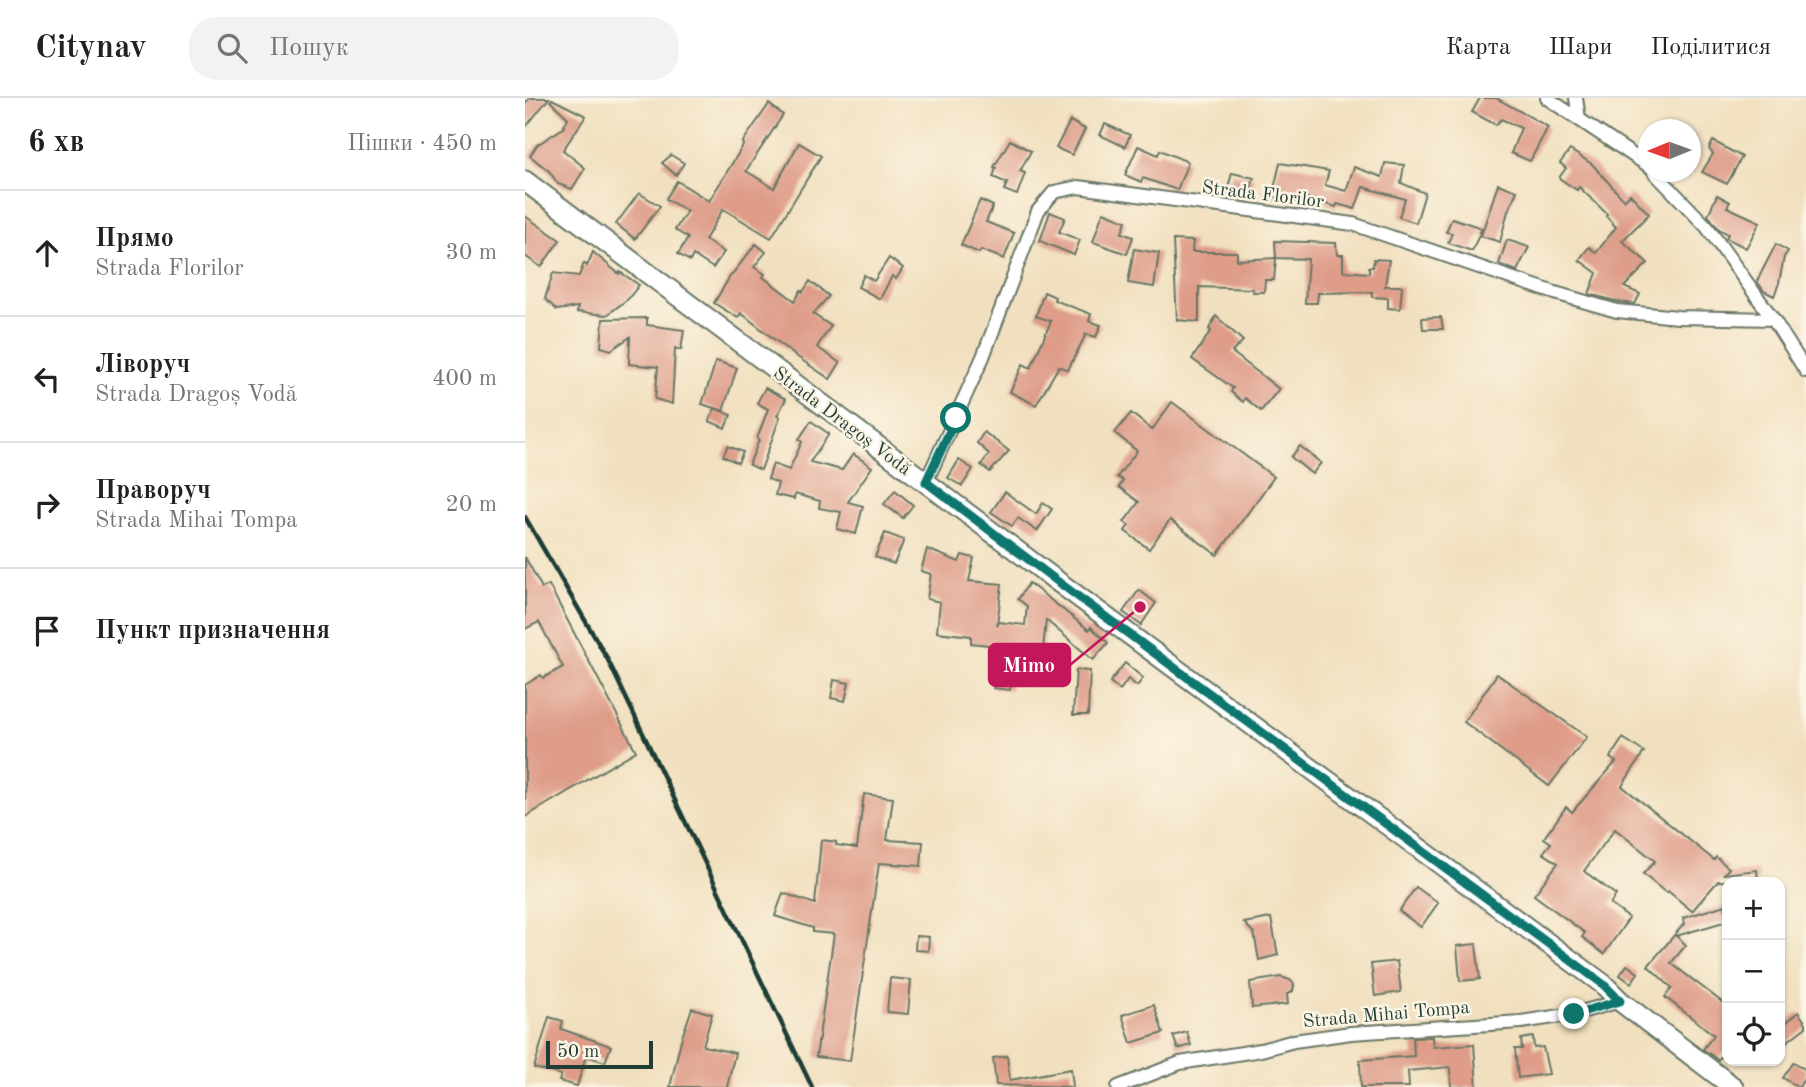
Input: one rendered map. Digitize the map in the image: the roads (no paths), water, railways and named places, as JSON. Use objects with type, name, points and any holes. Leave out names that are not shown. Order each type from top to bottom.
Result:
[{"type":"main road","name":"Strada Dragoș Vodă","points":[[525,181],[1072,592],[1603,984],[1620,1001],[1733,1087]]},
{"type":"street","points":[[1547,98],[1638,159]]},
{"type":"street","points":[[1576,98],[1579,119]]},
{"type":"street","points":[[1664,182],[1707,227],[1773,318],[1806,371]]},
{"type":"street","name":"Strada Florilor","points":[[926,482],[983,357],[1038,211],[1054,192],[1078,187],[1353,224],[1555,293],[1617,311],[1678,317],[1773,318]]},
{"type":"street","name":"Strada Mihai Tompa","points":[[1118,1087],[1180,1063],[1261,1050],[1294,1041],[1351,1033],[1521,1022],[1574,1014],[1620,1001]]},
{"type":"railway","points":[[525,517],[607,658],[812,1087]]},
{"type":"place","name":"Mimo","points":[[1140,607]]}]
